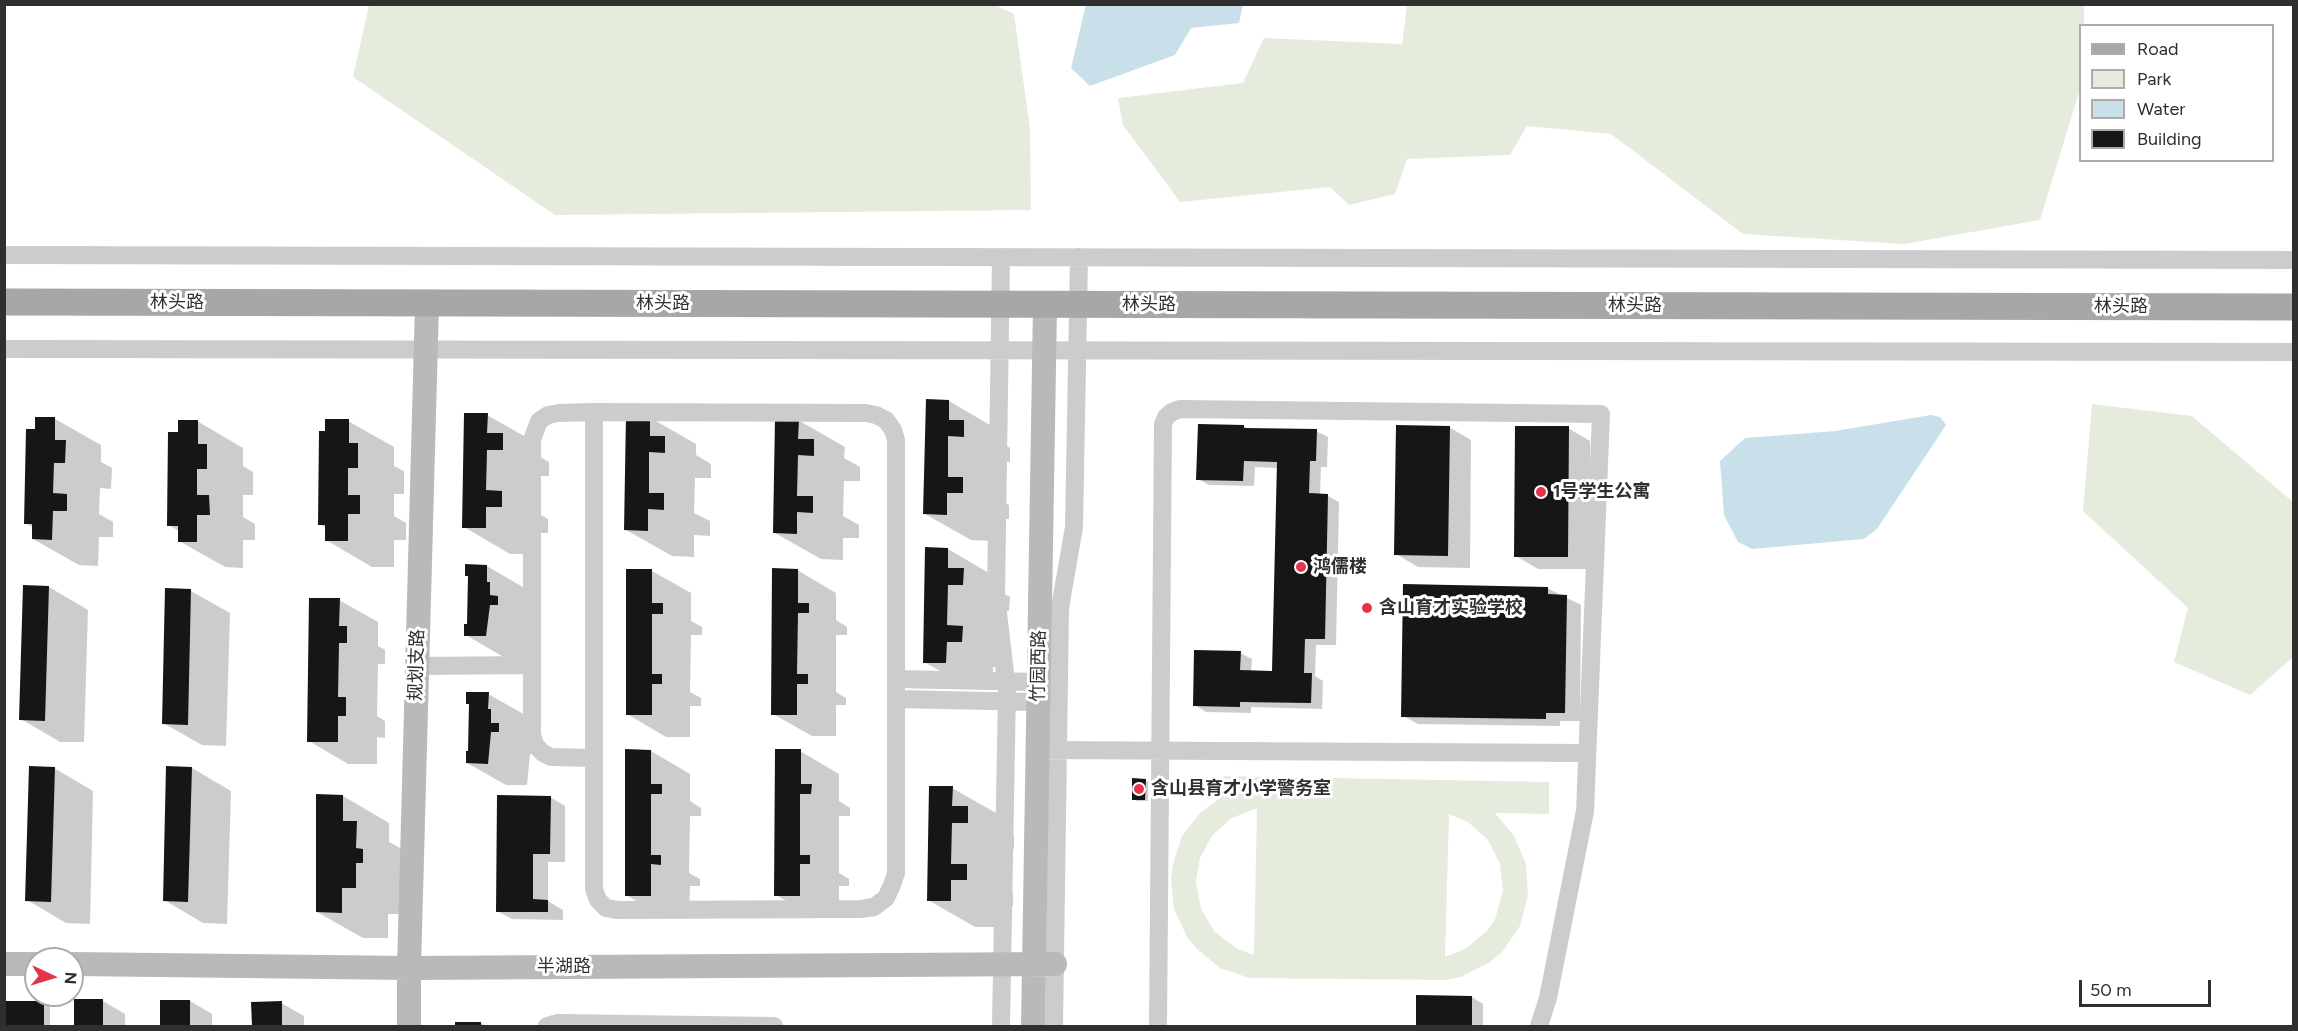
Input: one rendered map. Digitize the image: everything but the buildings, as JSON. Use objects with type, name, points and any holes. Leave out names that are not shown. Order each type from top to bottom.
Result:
[{"type":"main road","name":"林头路","points":[[4,302],[2294,307]]},
{"type":"street","points":[[4,255],[2294,260]]},
{"type":"street","points":[[1001,257],[996,596],[1006,702],[1001,1026]]},
{"type":"street","points":[[1054,1026],[1045,964],[1060,608],[1074,527],[1079,257]]},
{"type":"street","name":"规划支路","points":[[410,1026],[409,968],[427,303]]},
{"type":"street","name":"竹园西路","points":[[1033,1026],[1045,964],[1038,750],[1045,305]]},
{"type":"street","points":[[4,349],[2294,352]]},
{"type":"street","points":[[1158,1026],[1163,424],[1166,417],[1180,409],[1601,414],[1585,811],[1548,998],[1539,1026]]},
{"type":"street","points":[[594,412],[594,758],[594,889],[598,900],[606,908],[618,910],[861,909],[874,907],[886,898],[896,873],[896,440],[886,420],[866,413],[594,412],[559,412],[539,421],[532,440],[532,734],[535,745],[551,757],[594,758]]},
{"type":"street","points":[[417,666],[532,665]]},
{"type":"street","points":[[896,680],[1005,682],[1039,692]]},
{"type":"street","points":[[896,699],[1006,702],[1039,692]]},
{"type":"street","points":[[1038,750],[1587,753]]},
{"type":"street","points":[[4,964],[24,964]]},
{"type":"street","name":"半湖路","points":[[84,964],[409,968],[1045,964]]},
{"type":"street","points":[[547,1026],[557,1023],[774,1026]]},
{"type":"green space","points":[[369,5],[995,5],[1014,14],[1030,129],[1031,210],[555,215],[353,77]]},
{"type":"green space","points":[[1407,5],[2084,5],[2084,24],[2079,24],[2079,92],[2040,220],[1904,244],[1743,234],[1611,134],[1527,126],[1510,155],[1407,159],[1395,194],[1349,205],[1330,187],[1180,202],[1123,125],[1118,98],[1243,83],[1264,38],[1402,44]]},
{"type":"green space","points":[[2092,404],[2192,416],[2293,502],[2293,657],[2250,695],[2174,662],[2188,608],[2083,511]]},
{"type":"green space","points":[[1224,776],[1549,782],[1549,814],[1495,813],[1514,836],[1526,864],[1528,895],[1520,926],[1502,952],[1490,962],[1461,977],[1445,980],[1249,978],[1220,968],[1197,949],[1187,937],[1174,909],[1171,879],[1182,836],[1200,813],[1223,796]],"holes":[[[1257,808],[1254,954],[1253,955],[1236,948],[1215,932],[1201,909],[1196,882],[1200,858],[1212,836],[1230,819]],[[1449,814],[1468,822],[1488,840],[1500,864],[1503,891],[1495,919],[1487,931],[1465,949],[1445,957]]]},
{"type":"water","points":[[1086,4],[1243,5],[1239,23],[1191,28],[1175,55],[1090,86],[1071,68]]},
{"type":"water","points":[[1931,415],[1940,417],[1946,425],[1877,529],[1864,539],[1752,549],[1738,542],[1724,515],[1720,461],[1745,438],[1835,431]]},
{"type":"place","name":"1号学生公寓","points":[[1541,492]]},
{"type":"place","name":"鸿儒楼","points":[[1301,567]]},
{"type":"place","name":"含山育才实验学校","points":[[1367,608]]},
{"type":"place","name":"含山县育才小学警务室","points":[[1139,789]]}]
